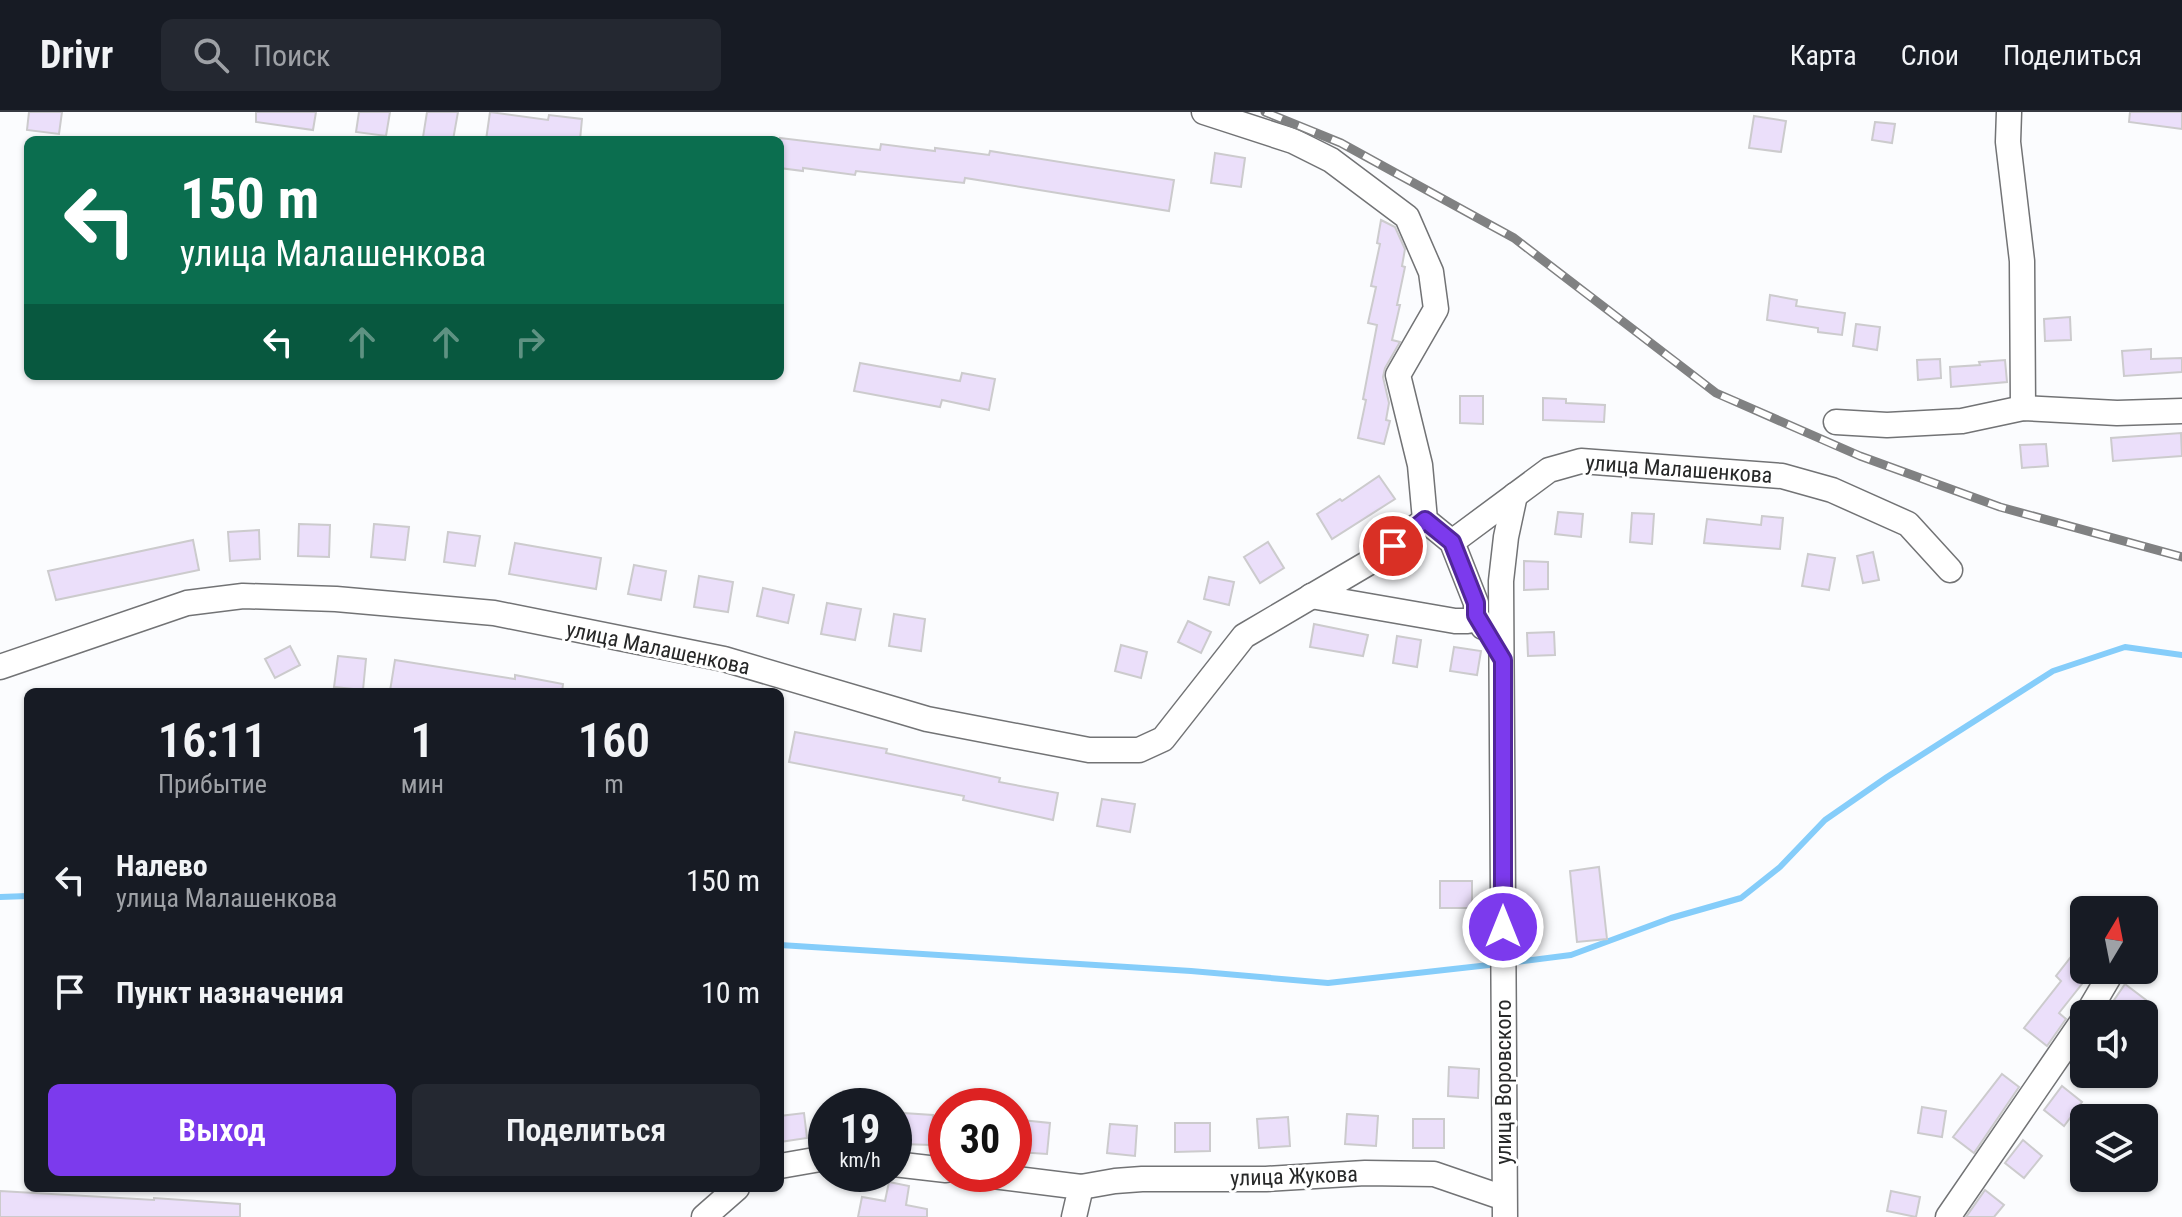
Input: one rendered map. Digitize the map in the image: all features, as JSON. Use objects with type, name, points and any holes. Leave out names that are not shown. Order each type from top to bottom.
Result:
[{"type":"street","points":[[1204,112],[1230,118],[1331,160],[1407,217],[1431,272],[1436,309],[1398,375],[1420,465],[1425,520],[1452,542],[1476,603],[1476,615],[1503,660]]},
{"type":"street","points":[[2009,112],[2008,142],[2022,261],[2023,408]]},
{"type":"street","points":[[1836,422],[1887,425],[1962,421],[2023,408],[2117,413],[2182,411]]},
{"type":"street","name":"улица Малашенкова","points":[[1452,542],[1549,470],[1581,461],[1782,476],[1832,490],[1908,524],[1950,570]]},
{"type":"street","name":"улица Воровского","points":[[1504,1207],[1501,581],[1515,495]]},
{"type":"street","name":"улица Малашенкова","points":[[0,667],[187,603],[243,596],[336,599],[494,613],[724,659],[927,719],[1089,750],[1139,750],[1163,739],[1244,636],[1375,559],[1425,520]]},
{"type":"street","points":[[1311,596],[1455,621],[1468,621],[1476,615]]},
{"type":"street","points":[[1948,1217],[2070,1039]]},
{"type":"street","points":[[784,1165],[808,1161]]},
{"type":"street","name":"улица Жукова","points":[[1032,1181],[1081,1187],[1142,1179],[1434,1174],[1504,1207]]},
{"type":"street","points":[[1074,1217],[1081,1187]]},
{"type":"street","points":[[704,1217],[732,1192]]},
{"type":"building","points":[[29,112],[62,112],[59,134],[27,130]]},
{"type":"building","points":[[256,112],[316,112],[313,130],[256,122]]},
{"type":"building","points":[[359,112],[390,112],[386,136],[356,132]]},
{"type":"building","points":[[427,112],[458,112],[454,136],[423,136]]},
{"type":"building","points":[[490,112],[548,120],[549,115],[582,119],[580,136],[487,136]]},
{"type":"building","points":[[2130,112],[2182,112],[2182,129],[2129,122]]},
{"type":"building","points":[[1754,116],[1786,121],[1781,152],[1749,148]]},
{"type":"building","points":[[1875,122],[1895,124],[1892,143],[1872,140]]},
{"type":"building","points":[[784,138],[880,150],[881,144],[989,155],[990,151],[1174,180],[1169,211],[965,178],[964,183],[856,171],[855,175],[803,168],[803,171],[784,169]]},
{"type":"building","points":[[1215,153],[1245,158],[1241,187],[1211,183]]},
{"type":"building","points":[[1381,220],[1395,227],[1405,249],[1402,266],[1405,267],[1397,305],[1400,305],[1392,340],[1400,342],[1383,377],[1389,403],[1386,420],[1390,421],[1384,444],[1358,438],[1377,325],[1368,323],[1376,287],[1371,286],[1380,244],[1377,243]]},
{"type":"building","points":[[1770,295],[1797,300],[1796,306],[1845,313],[1842,335],[1767,320]]},
{"type":"building","points":[[2070,317],[2071,340],[2045,341],[2044,319]]},
{"type":"building","points":[[1856,324],[1880,327],[1877,350],[1853,346]]},
{"type":"building","points":[[2151,349],[2151,359],[2182,358],[2182,372],[2124,376],[2122,351]]},
{"type":"building","points":[[1940,359],[1941,378],[1918,380],[1917,360]]},
{"type":"building","points":[[2005,360],[2007,382],[1951,387],[1950,367]]},
{"type":"building","points":[[860,363],[960,381],[962,373],[995,379],[989,410],[942,400],[940,407],[854,391]]},
{"type":"building","points":[[1460,396],[1483,396],[1483,424],[1460,423]]},
{"type":"building","points":[[1543,398],[1605,405],[1604,422],[1543,420]]},
{"type":"building","points":[[2181,433],[2182,456],[2113,461],[2111,438]]},
{"type":"building","points":[[2046,444],[2048,466],[2022,468],[2020,445]]},
{"type":"building","points":[[1379,476],[1395,499],[1332,539],[1317,514]]},
{"type":"building","points":[[1558,512],[1583,514],[1581,537],[1555,534]]},
{"type":"building","points":[[1632,513],[1654,514],[1652,544],[1630,542]]},
{"type":"building","points":[[1762,516],[1783,518],[1780,549],[1704,543],[1707,519],[1761,525]]},
{"type":"building","points":[[299,524],[330,525],[329,557],[298,556]]},
{"type":"building","points":[[374,524],[409,527],[405,560],[371,557]]},
{"type":"building","points":[[259,530],[260,559],[230,561],[228,532]]},
{"type":"building","points":[[448,532],[480,536],[475,566],[444,562]]},
{"type":"building","points":[[193,540],[199,570],[56,600],[48,571]]},
{"type":"building","points":[[1268,542],[1284,568],[1260,583],[1244,557]]},
{"type":"building","points":[[515,543],[601,558],[596,589],[509,574]]},
{"type":"building","points":[[1873,552],[1879,580],[1863,583],[1857,556]]},
{"type":"building","points":[[1808,554],[1835,558],[1829,590],[1802,586]]},
{"type":"building","points":[[1524,561],[1548,562],[1548,589],[1524,590]]},
{"type":"building","points":[[634,565],[666,571],[661,600],[628,594]]},
{"type":"building","points":[[699,576],[733,582],[728,612],[694,607]]},
{"type":"building","points":[[1209,577],[1234,582],[1229,605],[1204,599]]},
{"type":"building","points":[[763,588],[794,595],[788,623],[757,616]]},
{"type":"building","points":[[827,603],[861,609],[855,640],[821,634]]},
{"type":"building","points":[[894,614],[925,619],[921,651],[889,646]]},
{"type":"building","points":[[1188,621],[1211,632],[1201,653],[1178,642]]},
{"type":"building","points":[[1314,624],[1368,635],[1363,656],[1310,647]]},
{"type":"building","points":[[1554,632],[1555,655],[1528,656],[1527,633]]},
{"type":"building","points":[[1397,636],[1421,640],[1417,667],[1393,663]]},
{"type":"building","points":[[1121,645],[1147,652],[1141,678],[1115,671]]},
{"type":"building","points":[[290,646],[300,665],[275,678],[265,659]]},
{"type":"building","points":[[1454,647],[1481,651],[1477,675],[1450,671]]},
{"type":"building","points":[[338,656],[366,659],[363,688],[334,687]]},
{"type":"building","points":[[395,660],[563,684],[562,688],[390,688]]},
{"type":"building","points":[[795,732],[887,749],[886,753],[1000,778],[999,782],[1058,793],[1053,820],[963,800],[964,796],[789,762]]},
{"type":"building","points":[[1102,799],[1135,804],[1130,832],[1097,826]]},
{"type":"building","points":[[1599,867],[1607,939],[1577,942],[1570,871]]},
{"type":"building","points":[[1440,881],[1472,881],[1472,908],[1440,908]]},
{"type":"building","points":[[2070,958],[2070,984],[2082,984],[2059,1013],[2066,1019],[2047,1046],[2024,1028],[2061,981],[2056,976]]},
{"type":"building","points":[[2125,984],[2146,1000],[2114,1000]]},
{"type":"building","points":[[1449,1067],[1479,1069],[1478,1098],[1448,1096]]},
{"type":"building","points":[[2002,1074],[2019,1087],[1974,1153],[1953,1137]]},
{"type":"building","points":[[2062,1086],[2082,1102],[2070,1104],[2070,1118],[2064,1126],[2044,1110]]},
{"type":"building","points":[[1922,1107],[1946,1111],[1942,1137],[1918,1133]]},
{"type":"building","points":[[804,1113],[807,1138],[784,1141],[784,1116]]},
{"type":"building","points":[[912,1114],[928,1115],[928,1145],[912,1144]]},
{"type":"building","points":[[1347,1114],[1378,1116],[1376,1146],[1345,1144]]},
{"type":"building","points":[[1288,1117],[1290,1146],[1259,1148],[1257,1119]]},
{"type":"building","points":[[1413,1119],[1444,1119],[1444,1148],[1413,1148]]},
{"type":"building","points":[[1032,1121],[1050,1123],[1047,1154],[1032,1153]]},
{"type":"building","points":[[1175,1123],[1210,1123],[1210,1151],[1175,1152]]},
{"type":"building","points":[[1110,1124],[1137,1126],[1135,1156],[1107,1153]]},
{"type":"building","points":[[2023,1140],[2042,1156],[2024,1178],[2005,1163]]},
{"type":"building","points":[[1985,1190],[2004,1205],[1994,1217],[1966,1217]]},
{"type":"building","points":[[0,1191],[240,1204],[240,1217],[0,1217]]},
{"type":"building","points":[[1891,1191],[1920,1197],[1916,1217],[1887,1211]]},
{"type":"building","points":[[887,1192],[908,1192],[906,1205],[927,1209],[927,1217],[858,1217],[862,1197],[885,1201]]},
{"type":"waterway","points":[[1509,963],[1571,955],[1671,918],[1741,898],[1780,867],[1825,820],[2053,671],[2125,647],[2182,655]]},
{"type":"waterway","points":[[0,897],[24,896]]},
{"type":"waterway","points":[[784,945],[1191,971],[1328,983],[1498,964]]},
{"type":"railway","points":[[1265,112],[1341,143],[1514,238],[1716,393],[1860,456],[2000,507],[2182,557]]},
{"type":"route","points":[[1393,546],[1425,520],[1452,542],[1476,603],[1476,615],[1503,660],[1503,927]]}]
